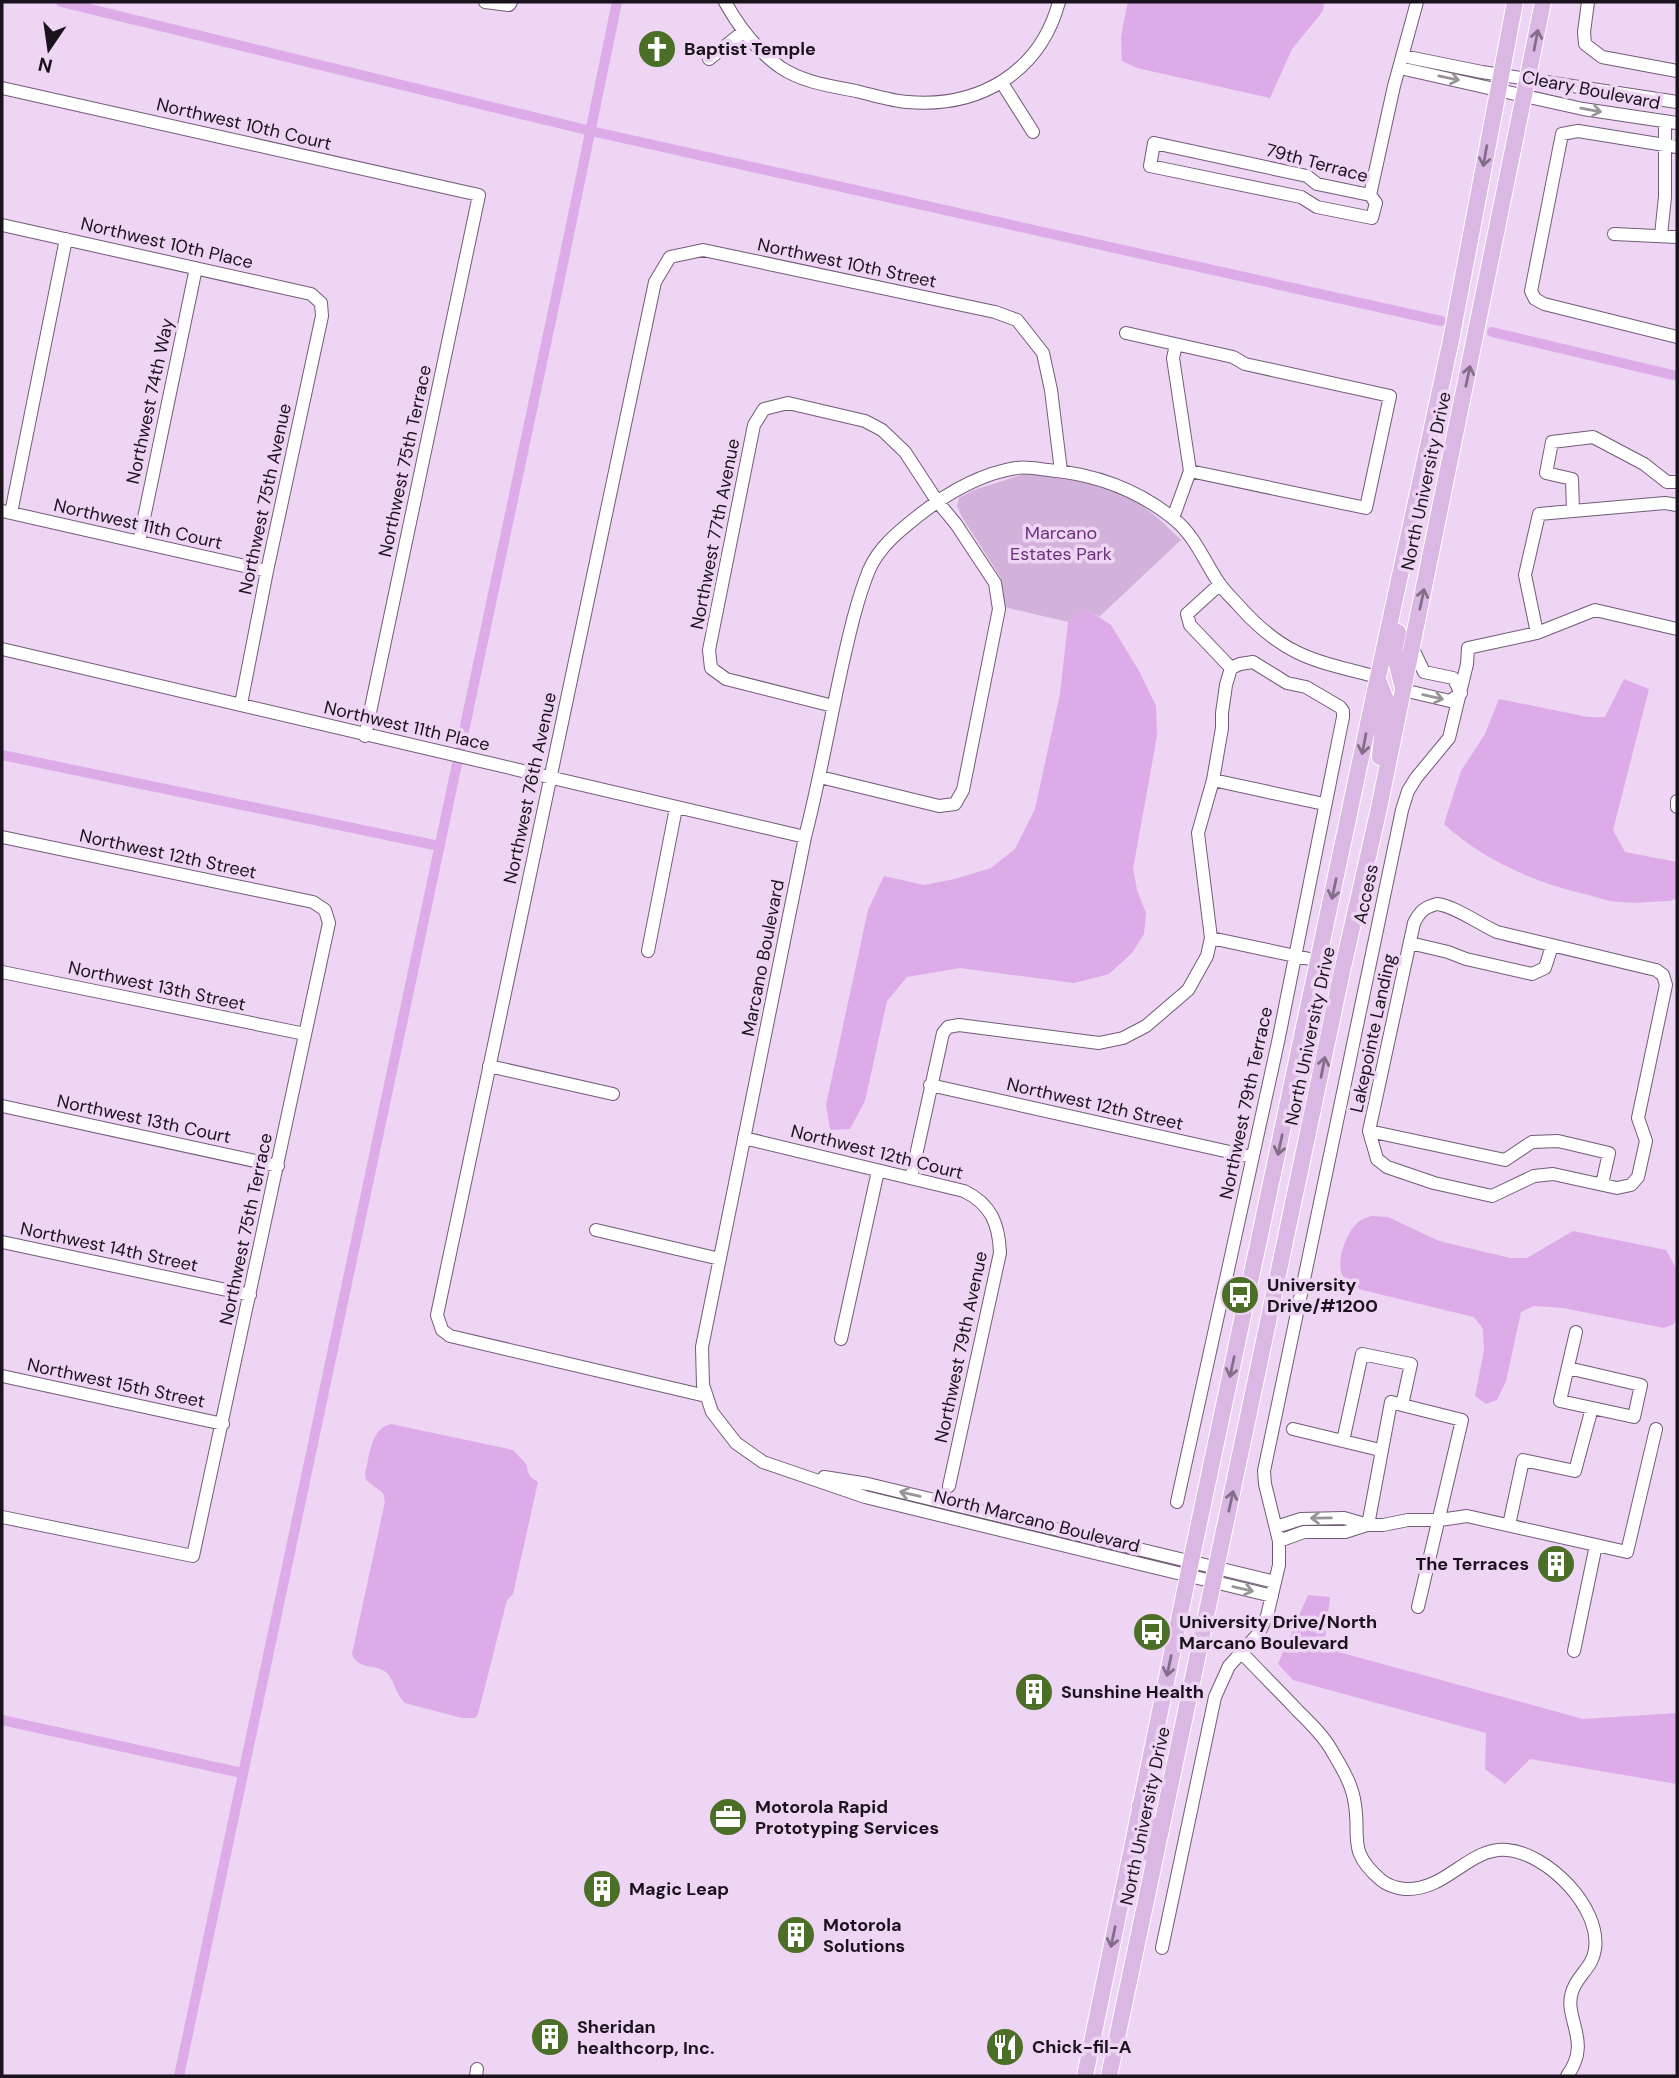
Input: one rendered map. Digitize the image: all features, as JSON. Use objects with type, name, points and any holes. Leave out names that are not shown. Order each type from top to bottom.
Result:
[{"type":"main road","name":"North University Drive","points":[[1085,2076],[1189,1568],[1451,340],[1515,2]]},
{"type":"main road","name":"North University Drive","points":[[1109,2076],[1379,808],[1543,2]]},
{"type":"main road","points":[[1403,690],[1394,652],[1418,525],[1413,514]]},
{"type":"main road","points":[[1378,677],[1386,700],[1377,791],[1379,808]]},
{"type":"main road","points":[[1324,934],[1346,953]]},
{"type":"main road","points":[[1140,1805],[1148,1823],[1154,1865]]},
{"type":"street","points":[[485,2],[510,3]]},
{"type":"street","points":[[725,2],[743,33],[782,68],[813,82],[906,102],[936,103],[967,97],[1002,83],[1026,64],[1054,20],[1059,2]]},
{"type":"street","points":[[1370,195],[1417,2]]},
{"type":"street","points":[[1588,2],[1585,44],[1594,53],[1602,57],[1677,71]]},
{"type":"street","points":[[709,59],[743,33]]},
{"type":"street","points":[[1401,62],[1499,82]]},
{"type":"street","name":"Cleary Boulevard","points":[[1499,82],[1528,79],[1677,102]]},
{"type":"street","name":"Cleary Boulevard","points":[[1499,82],[1525,96],[1583,109],[1671,122]]},
{"type":"street","points":[[1002,83],[1033,132]]},
{"type":"street","name":"Northwest 10th Court","points":[[2,88],[479,195]]},
{"type":"street","points":[[1661,234],[1671,146],[1671,122]]},
{"type":"street","points":[[1671,146],[1578,131],[1562,134],[1531,291],[1535,299],[1557,309],[1677,337]]},
{"type":"street","name":"79th Terrace","points":[[1154,143],[1307,176],[1317,184],[1370,195],[1376,202],[1372,218],[1317,206],[1301,197],[1150,166],[1154,143]]},
{"type":"street","name":"Northwest 75th Terrace","points":[[365,736],[479,195]]},
{"type":"street","name":"Northwest 10th Place","points":[[2,225],[311,294],[321,303]]},
{"type":"street","points":[[1614,234],[1661,234],[1677,237]]},
{"type":"street","points":[[6,512],[66,239]]},
{"type":"street","name":"Northwest 10th Street","points":[[670,257],[703,250],[995,312],[1017,320],[1043,353],[1051,390],[1061,471]]},
{"type":"street","name":"Northwest 76th Avenue","points":[[670,257],[654,282],[437,1315],[442,1330],[450,1336],[706,1396]]},
{"type":"street","name":"Northwest 74th Way","points":[[139,542],[196,268]]},
{"type":"street","name":"Northwest 75th Avenue","points":[[241,704],[323,316],[321,303]]},
{"type":"street","points":[[1126,333],[1233,357],[1245,364],[1390,396],[1366,509],[1190,471]]},
{"type":"street","points":[[1173,518],[1190,471],[1173,358],[1176,345]]},
{"type":"street","name":"Northwest 77th Avenue","points":[[833,706],[726,679],[711,668],[709,650],[754,425],[764,409],[788,403],[865,421],[882,430],[905,452],[937,501]]},
{"type":"street","points":[[1573,511],[1572,479],[1546,473],[1552,442],[1593,437],[1644,464],[1667,482],[1677,482]]},
{"type":"street","name":"Marcano Boulevard","points":[[736,1443],[712,1412],[706,1396],[701,1366],[702,1347],[833,706],[857,604],[870,567],[892,536],[937,501],[990,474],[1020,467],[1090,476],[1116,484],[1173,518],[1192,538],[1220,584],[1256,625],[1281,645],[1317,661],[1378,677]]},
{"type":"street","points":[[820,777],[940,806],[955,804],[963,790],[999,608],[995,583],[956,524],[937,501]]},
{"type":"street","points":[[1677,505],[1665,503],[1539,514],[1525,575],[1537,633],[1595,610],[1677,629]]},
{"type":"street","name":"Northwest 11th Court","points":[[6,512],[267,571]]},
{"type":"street","points":[[911,1178],[930,1085],[943,1033],[948,1027],[959,1025],[1087,1043],[1110,1041],[1124,1038],[1146,1026],[1188,990],[1195,980],[1207,956],[1211,938],[1198,833],[1213,780],[1226,685],[1231,668],[1190,625],[1187,614],[1220,584]]},
{"type":"street","name":"Access","points":[[1162,1948],[1215,1697],[1229,1666],[1259,1633],[1267,1616],[1279,1565],[1279,1541],[1264,1471],[1402,810],[1416,778],[1449,738],[1461,693],[1468,648],[1537,633]]},
{"type":"street","points":[[1403,690],[1450,701],[1461,693],[1453,678],[1424,672],[1412,647]]},
{"type":"street","name":"Northwest 11th Place","points":[[2,649],[805,837]]},
{"type":"street","name":"Northwest 79th Terrace","points":[[1177,1502],[1278,1042],[1343,711],[1306,687],[1287,683],[1253,662],[1231,668]]},
{"type":"street","points":[[1213,780],[1324,804]]},
{"type":"street","points":[[648,951],[676,808]]},
{"type":"street","name":"Northwest 12th Street","points":[[2,836],[313,902],[325,910]]},
{"type":"street","name":"Lakepointe Landing","points":[[1369,1131],[1414,923],[1420,912],[1437,904],[1446,905],[1497,932],[1552,946],[1545,968],[1532,974],[1410,943]]},
{"type":"street","name":"Northwest 75th Terrace","points":[[2,1517],[193,1556],[328,923],[325,910]]},
{"type":"street","points":[[1211,938],[1319,961]]},
{"type":"street","points":[[1552,946],[1656,970],[1662,975],[1666,985],[1639,1118],[1646,1141],[1638,1177],[1631,1185],[1617,1188],[1553,1174],[1534,1176],[1492,1196],[1434,1183],[1387,1167],[1377,1159],[1369,1131],[1505,1160],[1532,1142],[1558,1141],[1609,1153],[1602,1184]]},
{"type":"street","name":"Northwest 13th Street","points":[[2,972],[305,1034]]},
{"type":"street","points":[[489,1066],[613,1094]]},
{"type":"street","name":"Northwest 12th Street","points":[[930,1085],[1252,1157]]},
{"type":"street","name":"Northwest 13th Court","points":[[2,1106],[278,1166]]},
{"type":"street","name":"Northwest 12th Court","points":[[744,1138],[964,1191],[978,1197],[993,1216]]},
{"type":"street","points":[[841,1339],[878,1171]]},
{"type":"street","name":"Northwest 79th Avenue","points":[[949,1486],[1000,1253],[998,1226],[993,1216]]},
{"type":"street","points":[[596,1230],[720,1259]]},
{"type":"street","name":"Northwest 14th Street","points":[[2,1242],[250,1295]]},
{"type":"street","points":[[1568,1368],[1641,1385],[1633,1418],[1560,1401],[1576,1332]]},
{"type":"street","points":[[1343,1441],[1362,1354],[1411,1364],[1402,1405]]},
{"type":"street","name":"Northwest 15th Street","points":[[2,1376],[223,1424]]},
{"type":"street","points":[[1368,1525],[1391,1402],[1462,1420],[1418,1607]]},
{"type":"street","points":[[1509,1525],[1523,1460],[1575,1471],[1592,1408]]},
{"type":"street","points":[[1293,1429],[1380,1450]]},
{"type":"street","points":[[1276,1527],[1301,1519],[1344,1518],[1368,1525],[1382,1525],[1408,1520],[1440,1520],[1467,1516],[1627,1552],[1656,1429]]},
{"type":"street","name":"North Marcano Boulevard","points":[[736,1443],[762,1462],[865,1497],[1189,1568],[1272,1596]]},
{"type":"street","points":[[1279,1541],[1304,1532],[1345,1532],[1368,1525]]},
{"type":"street","points":[[1574,1651],[1596,1545]]},
{"type":"street","name":"North Marcano Boulevard","points":[[1215,1575],[1275,1582]]},
{"type":"street","points":[[1242,1653],[1330,1747],[1354,1800],[1356,1848],[1385,1884],[1415,1889],[1431,1885],[1476,1857],[1494,1850],[1506,1850],[1528,1855],[1554,1871],[1584,1906],[1596,1940],[1591,1962],[1571,1993],[1570,2005],[1579,2052],[1567,2076]]},
{"type":"green space","name":"Marcano Estates Park","points":[[1024,474],[1071,474],[1128,494],[1181,540],[1099,617],[1086,609],[1068,622],[1004,607],[1001,578],[957,506],[959,498],[974,490]]},
{"type":"shaded area","points":[[1128,2],[1324,2],[1323,11],[1292,49],[1270,98],[1137,68],[1122,61],[1121,36]]},
{"type":"shaded area","points":[[1086,609],[1111,625],[1139,671],[1156,706],[1157,736],[1133,869],[1137,890],[1146,913],[1144,934],[1132,953],[1109,974],[1074,983],[960,968],[907,977],[887,1001],[865,1101],[850,1129],[830,1130],[826,1105],[868,910],[884,876],[924,885],[955,879],[991,868],[1015,849],[1035,809],[1060,694],[1068,622]]},
{"type":"shaded area","points":[[1624,679],[1649,689],[1613,830],[1625,852],[1677,862],[1677,898],[1670,901],[1617,902],[1550,884],[1493,860],[1444,824],[1461,771],[1485,734],[1499,699],[1588,717],[1605,717]]},
{"type":"shaded area","points":[[1372,1216],[1388,1217],[1439,1241],[1510,1258],[1527,1258],[1573,1231],[1666,1250],[1677,1270],[1677,1317],[1674,1324],[1664,1328],[1563,1308],[1534,1306],[1521,1312],[1506,1381],[1497,1400],[1486,1404],[1475,1396],[1484,1351],[1483,1329],[1474,1317],[1362,1290],[1343,1277],[1340,1263],[1347,1238],[1356,1224]]},
{"type":"shaded area","points":[[391,1424],[513,1450],[538,1482],[513,1594],[507,1600],[475,1718],[462,1718],[405,1703],[387,1673],[358,1663],[352,1654],[385,1502],[383,1493],[366,1480],[365,1474],[375,1437],[379,1431]]},
{"type":"shaded area","points":[[1308,1595],[1330,1597],[1324,1648],[1583,1719],[1677,1713],[1677,1784],[1530,1759],[1505,1784],[1485,1769],[1486,1733],[1293,1680],[1278,1664]]},
{"type":"waterway","points":[[61,2],[591,131],[1441,321]]},
{"type":"waterway","points":[[179,2076],[617,2]]},
{"type":"waterway","points":[[1492,332],[1677,376]]},
{"type":"waterway","points":[[2,755],[439,846]]},
{"type":"waterway","points":[[2,1720],[242,1773]]},
{"type":"place","name":"Baptist Temple","points":[[657,49]]},
{"type":"place","name":"University Drive/#1200","points":[[1240,1295]]},
{"type":"place","name":"The Terraces","points":[[1556,1564]]},
{"type":"place","name":"University Drive/North Marcano Boulevard","points":[[1152,1632]]},
{"type":"place","name":"Sunshine Health","points":[[1034,1692]]},
{"type":"place","name":"Motorola Rapid Prototyping Services","points":[[728,1817]]},
{"type":"place","name":"Magic Leap","points":[[602,1889]]},
{"type":"place","name":"Motorola Solutions","points":[[796,1935]]},
{"type":"place","name":"Sheridan healthcorp, Inc.","points":[[550,2037]]},
{"type":"place","name":"Chick-fil-A","points":[[1005,2047]]}]
